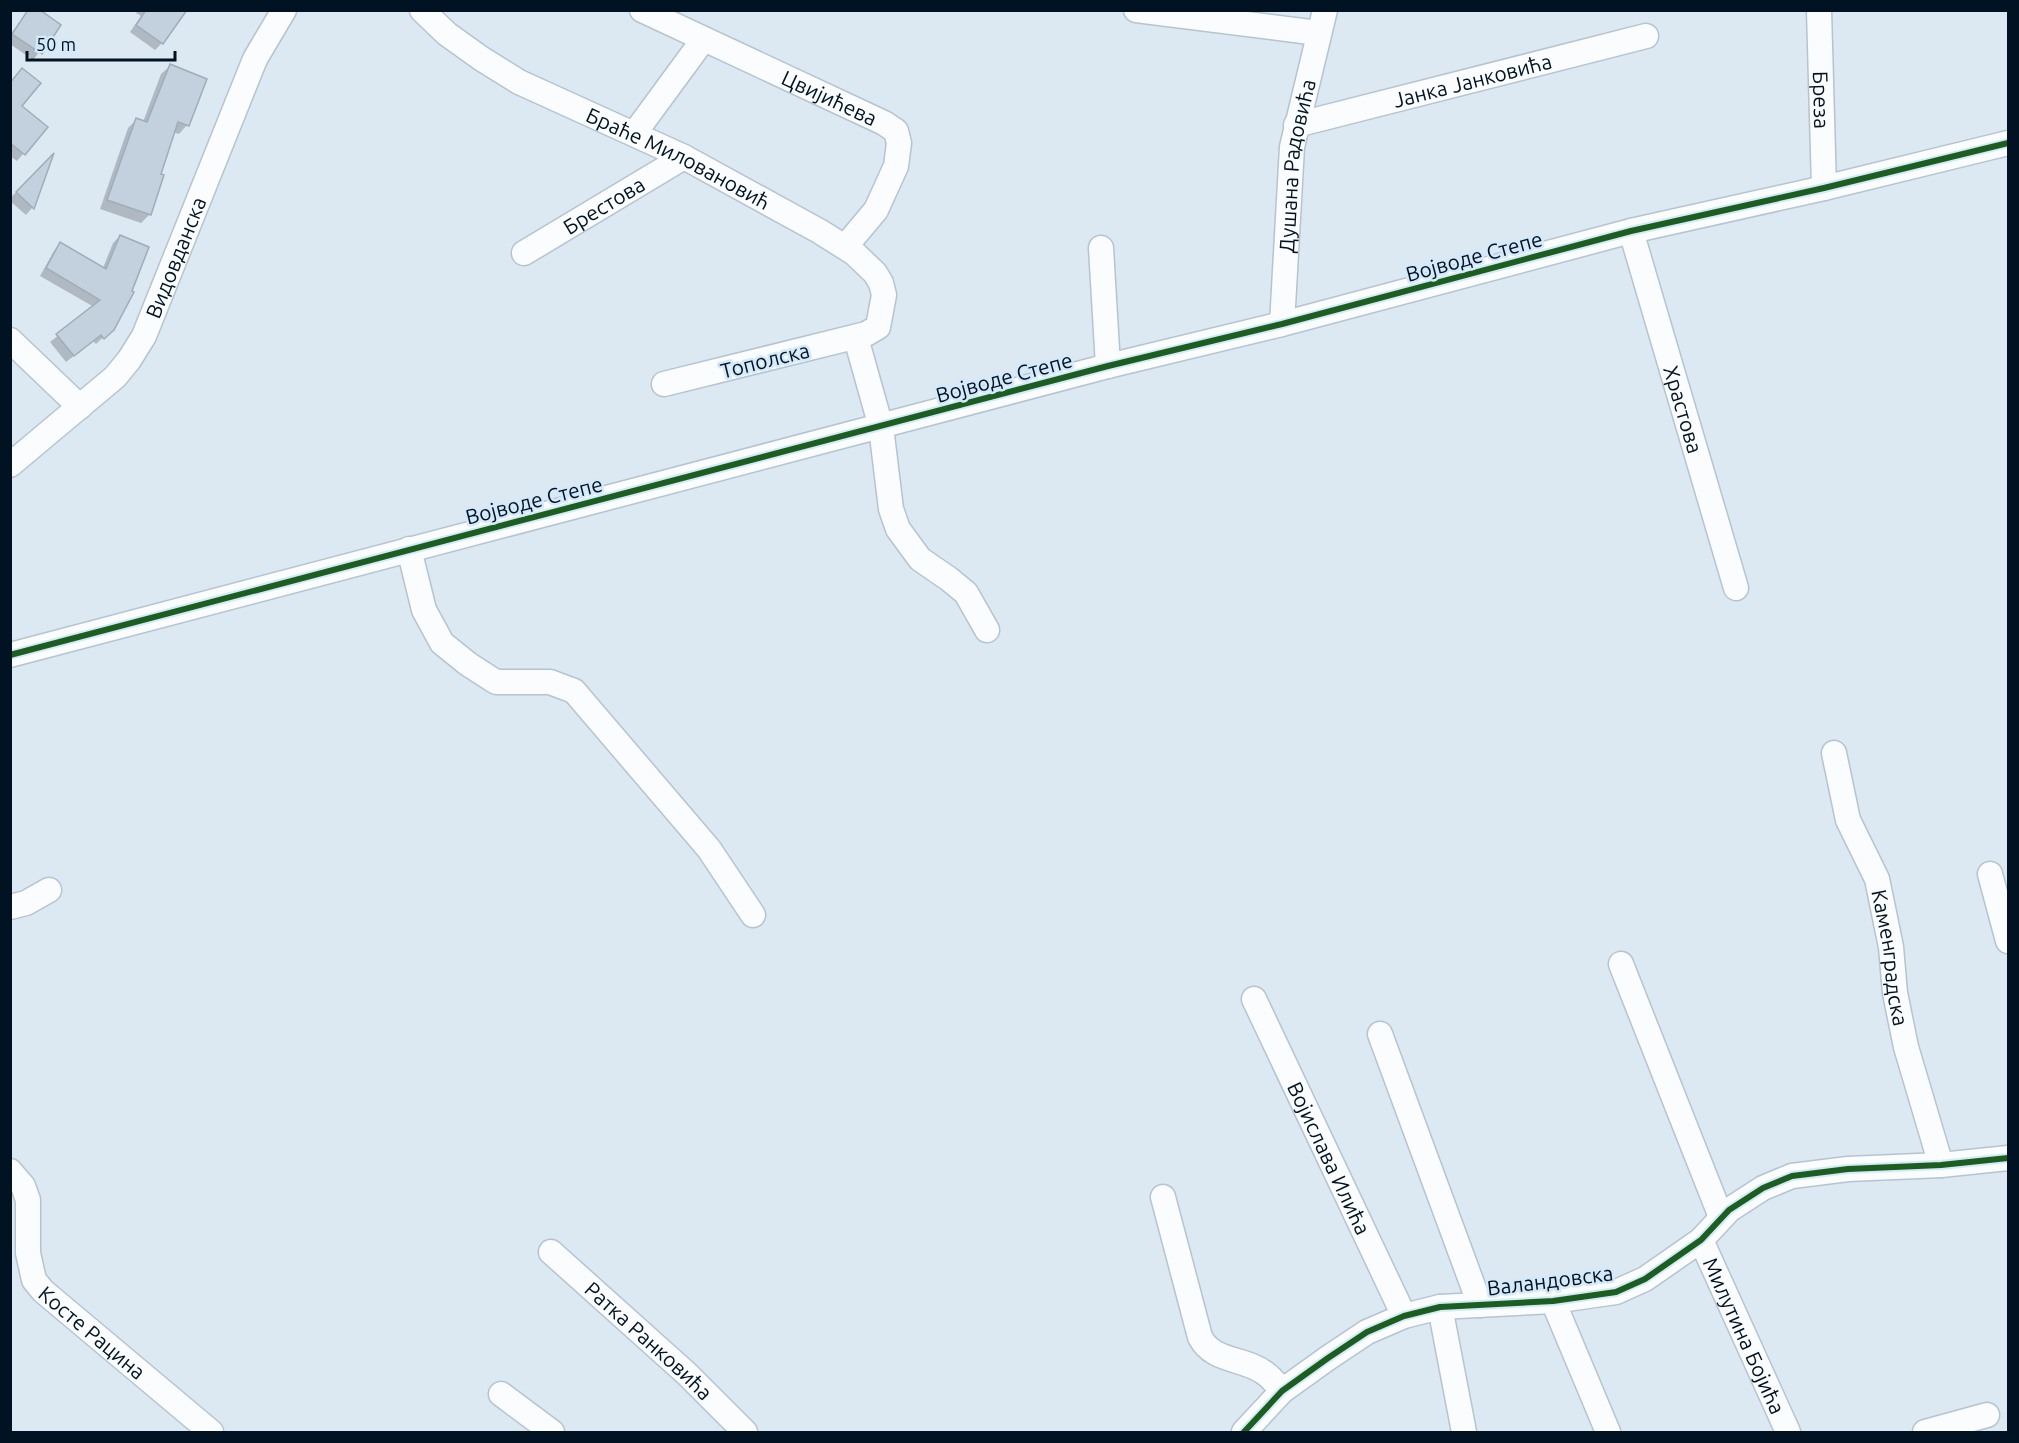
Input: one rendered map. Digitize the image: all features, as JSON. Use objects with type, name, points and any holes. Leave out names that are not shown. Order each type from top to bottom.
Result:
[{"type":"street","name":"Видовданска","points":[[10,465],[115,377],[144,336],[255,59],[284,10]]},
{"type":"street","name":"Браће Миловановић","points":[[422,10],[447,34],[519,82],[684,157],[854,253],[875,273],[884,295],[878,327],[861,336]]},
{"type":"street","name":"Цвијићева","points":[[642,10],[884,123],[896,131],[899,143],[896,166],[876,210],[845,247]]},
{"type":"street","points":[[1136,10],[1322,22]]},
{"type":"street","name":"Бреза","points":[[1819,10],[1824,188]]},
{"type":"street","name":"Душана Радовића","points":[[1282,324],[1292,147],[1322,22]]},
{"type":"street","name":"Јанка Јанковића","points":[[1296,125],[1646,36]]},
{"type":"street","points":[[634,134],[703,40]]},
{"type":"street","name":"Војводе Степе","points":[[10,655],[1631,231],[1824,188],[2008,143]]},
{"type":"street","name":"Брестова","points":[[524,253],[684,157]]},
{"type":"street","name":"Храстова","points":[[1631,231],[1736,588]]},
{"type":"street","points":[[1101,248],[1108,366]]},
{"type":"street","points":[[861,336],[881,427],[891,509],[898,529],[920,559],[966,593],[987,630]]},
{"type":"street","name":"Тополска","points":[[664,384],[861,336]]},
{"type":"street","points":[[10,340],[80,406]]},
{"type":"street","points":[[409,549],[423,610],[442,643],[468,664],[496,682],[550,682],[574,691],[709,849],[753,915]]},
{"type":"street","name":"Каменградска","points":[[1834,753],[1848,820],[1877,879],[1891,948],[1895,993],[1906,1047],[1941,1165]]},
{"type":"street","points":[[1990,874],[2008,941]]},
{"type":"street","points":[[10,907],[26,903],[49,890]]},
{"type":"street","points":[[1621,964],[1721,1217]]},
{"type":"street","name":"Војислава Илића","points":[[1254,999],[1404,1316]]},
{"type":"street","points":[[1380,1034],[1480,1305]]},
{"type":"street","name":"Валандовска","points":[[1244,1432],[1282,1391],[1367,1332],[1404,1316],[1440,1306],[1553,1301],[1616,1292],[1645,1279],[1701,1240],[1729,1210],[1763,1188],[1792,1176],[1848,1169],[1941,1165],[2008,1158]]},
{"type":"street","name":"Косте Рацина","points":[[10,1171],[23,1186],[28,1200],[28,1253],[34,1280],[43,1291],[212,1432]]},
{"type":"street","points":[[1162,1197],[1200,1337],[1205,1347],[1213,1353],[1255,1367],[1265,1373],[1282,1391]]},
{"type":"street","name":"Милутина Бојића","points":[[1701,1240],[1788,1432]]},
{"type":"street","name":"Ратка Ранковића","points":[[551,1252],[687,1374],[745,1432]]},
{"type":"street","points":[[1553,1301],[1608,1432]]},
{"type":"street","points":[[1440,1306],[1464,1432]]},
{"type":"street","points":[[501,1394],[552,1432]]},
{"type":"street","points":[[1925,1432],[1987,1415]]},
{"type":"building","points":[[28,10],[40,10],[61,25],[42,54],[12,34]]},
{"type":"building","points":[[146,10],[187,10],[163,44],[136,25]]},
{"type":"building","points":[[170,64],[207,79],[189,126],[178,122],[161,174],[164,175],[151,215],[107,200],[136,118],[147,122]]},
{"type":"building","points":[[22,68],[41,83],[22,106],[48,127],[25,155],[10,143],[10,83]]},
{"type":"building","points":[[54,153],[34,209],[16,192]]},
{"type":"building","points":[[120,235],[149,247],[132,291],[134,292],[114,330],[104,339],[101,335],[74,356],[56,334],[100,300],[46,268],[60,242],[106,269]]},
{"type":"cycle path","points":[[10,655],[1631,231],[1824,188],[2008,143]]},
{"type":"cycle path","points":[[1244,1432],[1282,1391],[1367,1332],[1404,1316],[1440,1307],[1553,1301],[1616,1292],[1645,1279],[1701,1240],[1729,1210],[1763,1188],[1792,1176],[1848,1169],[1941,1165],[2008,1158]]}]
